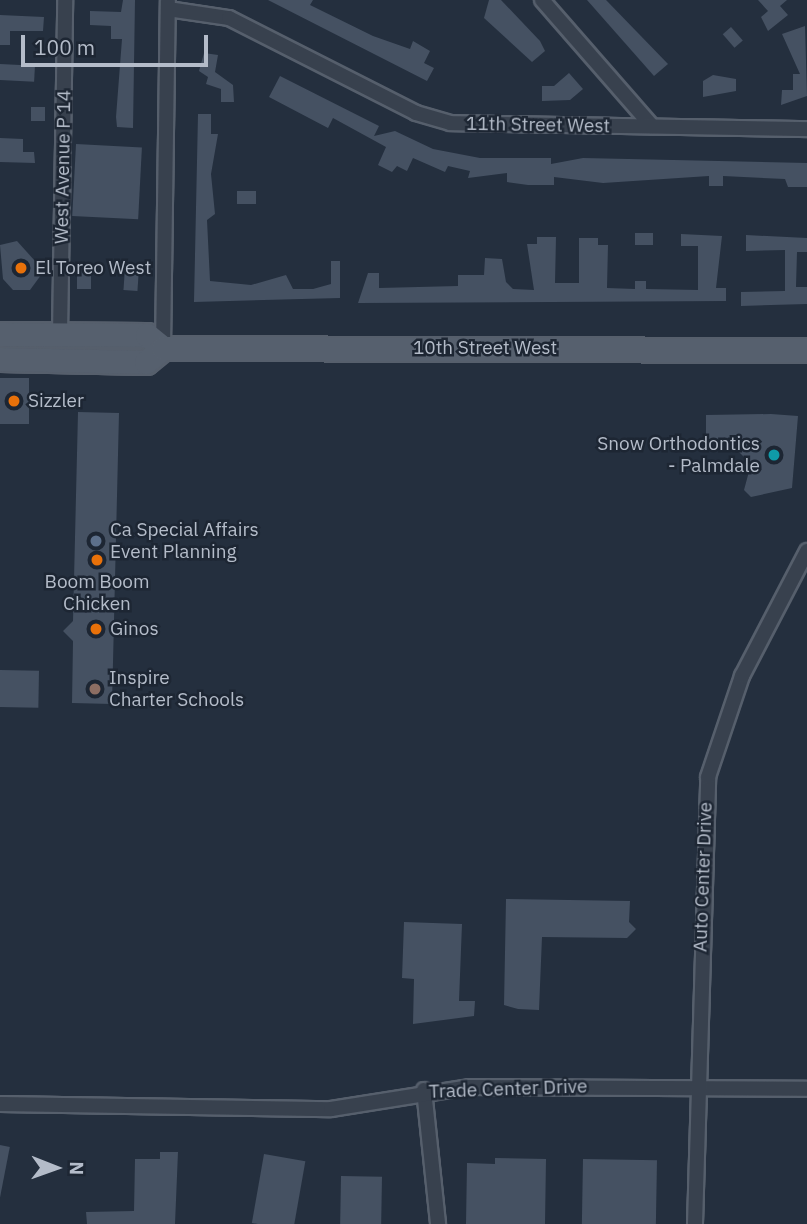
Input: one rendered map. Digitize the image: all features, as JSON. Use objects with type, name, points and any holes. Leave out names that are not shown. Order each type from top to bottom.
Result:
[{"type":"main road","name":"10th Street West","points":[[0,334],[147,335],[163,348],[807,350]]},
{"type":"main road","name":"10th Street West","points":[[0,359],[146,362],[163,348]]},
{"type":"street","name":"West Avenue P 14","points":[[60,334],[65,0]]},
{"type":"street","points":[[542,0],[652,126]]},
{"type":"street","points":[[163,348],[168,5]]},
{"type":"street","name":"11th Street West","points":[[168,5],[229,18],[416,113],[450,123],[807,129]]},
{"type":"street","name":"Auto Center Drive","points":[[695,1224],[708,777],[742,676],[807,551]]},
{"type":"street","name":"Trade Center Drive","points":[[0,1104],[331,1109],[424,1090],[698,1085],[807,1089]]},
{"type":"street","points":[[424,1090],[438,1224]]},
{"type":"building","points":[[123,0],[135,0],[133,128],[117,127],[122,39],[111,39],[111,26],[90,25],[90,11],[121,12]]},
{"type":"building","points":[[268,0],[313,0],[310,5],[373,36],[410,49],[413,41],[430,51],[424,63],[434,68],[427,81]]},
{"type":"building","points":[[489,0],[501,0],[540,41],[545,51],[532,62],[484,18]]},
{"type":"building","points":[[587,0],[606,0],[668,64],[654,76]]},
{"type":"building","points":[[758,0],[787,0],[780,6],[788,15],[768,31],[761,17],[768,11]]},
{"type":"building","points":[[0,15],[44,17],[43,31],[10,31],[10,45],[0,45]]},
{"type":"building","points":[[805,26],[807,96],[781,105],[782,90],[793,90],[793,74],[800,74],[782,34]]},
{"type":"building","points":[[731,27],[743,41],[735,48],[723,34]]},
{"type":"building","points":[[204,53],[218,55],[215,72],[233,85],[234,102],[221,102],[221,89],[206,84],[208,77],[199,71]]},
{"type":"building","points":[[0,64],[35,66],[34,82],[0,80]]},
{"type":"building","points":[[569,73],[583,89],[570,100],[542,101],[542,86],[554,86]]},
{"type":"building","points":[[713,75],[736,79],[736,91],[703,97],[703,81]]},
{"type":"building","points":[[280,76],[379,126],[374,136],[395,131],[433,149],[480,158],[551,158],[551,164],[583,158],[807,163],[807,187],[788,187],[785,179],[723,176],[723,186],[709,186],[709,176],[603,183],[554,177],[554,185],[528,185],[507,182],[507,173],[468,178],[470,171],[448,166],[445,172],[413,158],[407,171],[397,166],[392,172],[378,165],[386,147],[333,118],[328,128],[269,97]]},
{"type":"building","points":[[31,107],[45,107],[45,121],[31,121]]},
{"type":"building","points":[[198,114],[211,114],[211,134],[218,134],[211,174],[215,214],[207,220],[210,281],[251,285],[286,275],[293,289],[313,289],[331,284],[331,261],[340,261],[340,298],[194,302]]},
{"type":"building","points":[[0,138],[23,139],[23,152],[34,152],[35,163],[0,162]]},
{"type":"building","points":[[76,144],[142,147],[138,219],[72,216]]},
{"type":"building","points":[[237,191],[256,191],[256,204],[237,204]]},
{"type":"building","points":[[635,233],[653,233],[653,245],[635,245]]},
{"type":"building","points":[[681,234],[722,236],[716,288],[726,288],[726,301],[358,303],[368,273],[379,273],[379,288],[458,286],[458,275],[484,275],[485,258],[502,259],[506,282],[513,289],[534,290],[527,244],[537,244],[537,237],[556,237],[555,283],[579,283],[579,238],[598,238],[598,245],[608,245],[607,288],[635,289],[635,281],[646,281],[646,289],[698,290],[698,246],[681,246]]},
{"type":"building","points":[[746,235],[807,238],[807,252],[797,252],[796,287],[807,287],[807,304],[741,306],[741,292],[785,291],[785,250],[746,251]]},
{"type":"building","name":"El Toreo West","points":[[17,241],[44,271],[30,290],[13,290],[3,279],[0,245]]},
{"type":"building","points":[[77,268],[91,268],[91,289],[77,289]]},
{"type":"building","points":[[125,268],[139,269],[137,291],[123,290]]},
{"type":"building","name":"Sizzler","points":[[0,378],[29,378],[29,424],[0,424]]},
{"type":"building","points":[[78,412],[119,413],[112,704],[72,703],[73,641],[63,631],[73,621]]},
{"type":"building","name":"Snow Orthodontics - Palmdale","points":[[706,415],[798,416],[792,488],[751,497],[744,490],[751,464],[728,441],[706,439]]},
{"type":"building","points":[[0,670],[39,671],[38,708],[0,707]]},
{"type":"building","points":[[506,899],[630,901],[629,922],[636,929],[627,938],[542,937],[539,1010],[518,1009],[504,1005]]},
{"type":"building","points":[[404,922],[462,924],[459,1001],[475,1001],[474,1016],[413,1024],[414,979],[402,978]]},
{"type":"building","points":[[0,1145],[10,1147],[0,1197]]},
{"type":"building","points":[[160,1152],[178,1152],[175,1224],[87,1224],[86,1212],[134,1211],[135,1159],[160,1159]]},
{"type":"building","points":[[264,1154],[305,1161],[294,1224],[252,1223]]},
{"type":"building","points":[[495,1158],[546,1159],[545,1224],[466,1224],[467,1163],[495,1164]]},
{"type":"building","points":[[583,1159],[657,1160],[656,1224],[582,1224]]},
{"type":"building","points":[[341,1176],[382,1177],[381,1224],[340,1224]]},
{"type":"place","name":"El Toreo West","points":[[21,268]]},
{"type":"place","name":"Sizzler","points":[[14,401]]},
{"type":"place","name":"Snow Orthodontics - Palmdale","points":[[774,455]]},
{"type":"place","name":"Ca Special Affairs Event Planning","points":[[96,541]]},
{"type":"place","name":"Boom Boom Chicken","points":[[97,560]]},
{"type":"place","name":"Ginos","points":[[96,629]]},
{"type":"place","name":"Inspire Charter Schools","points":[[95,689]]}]
